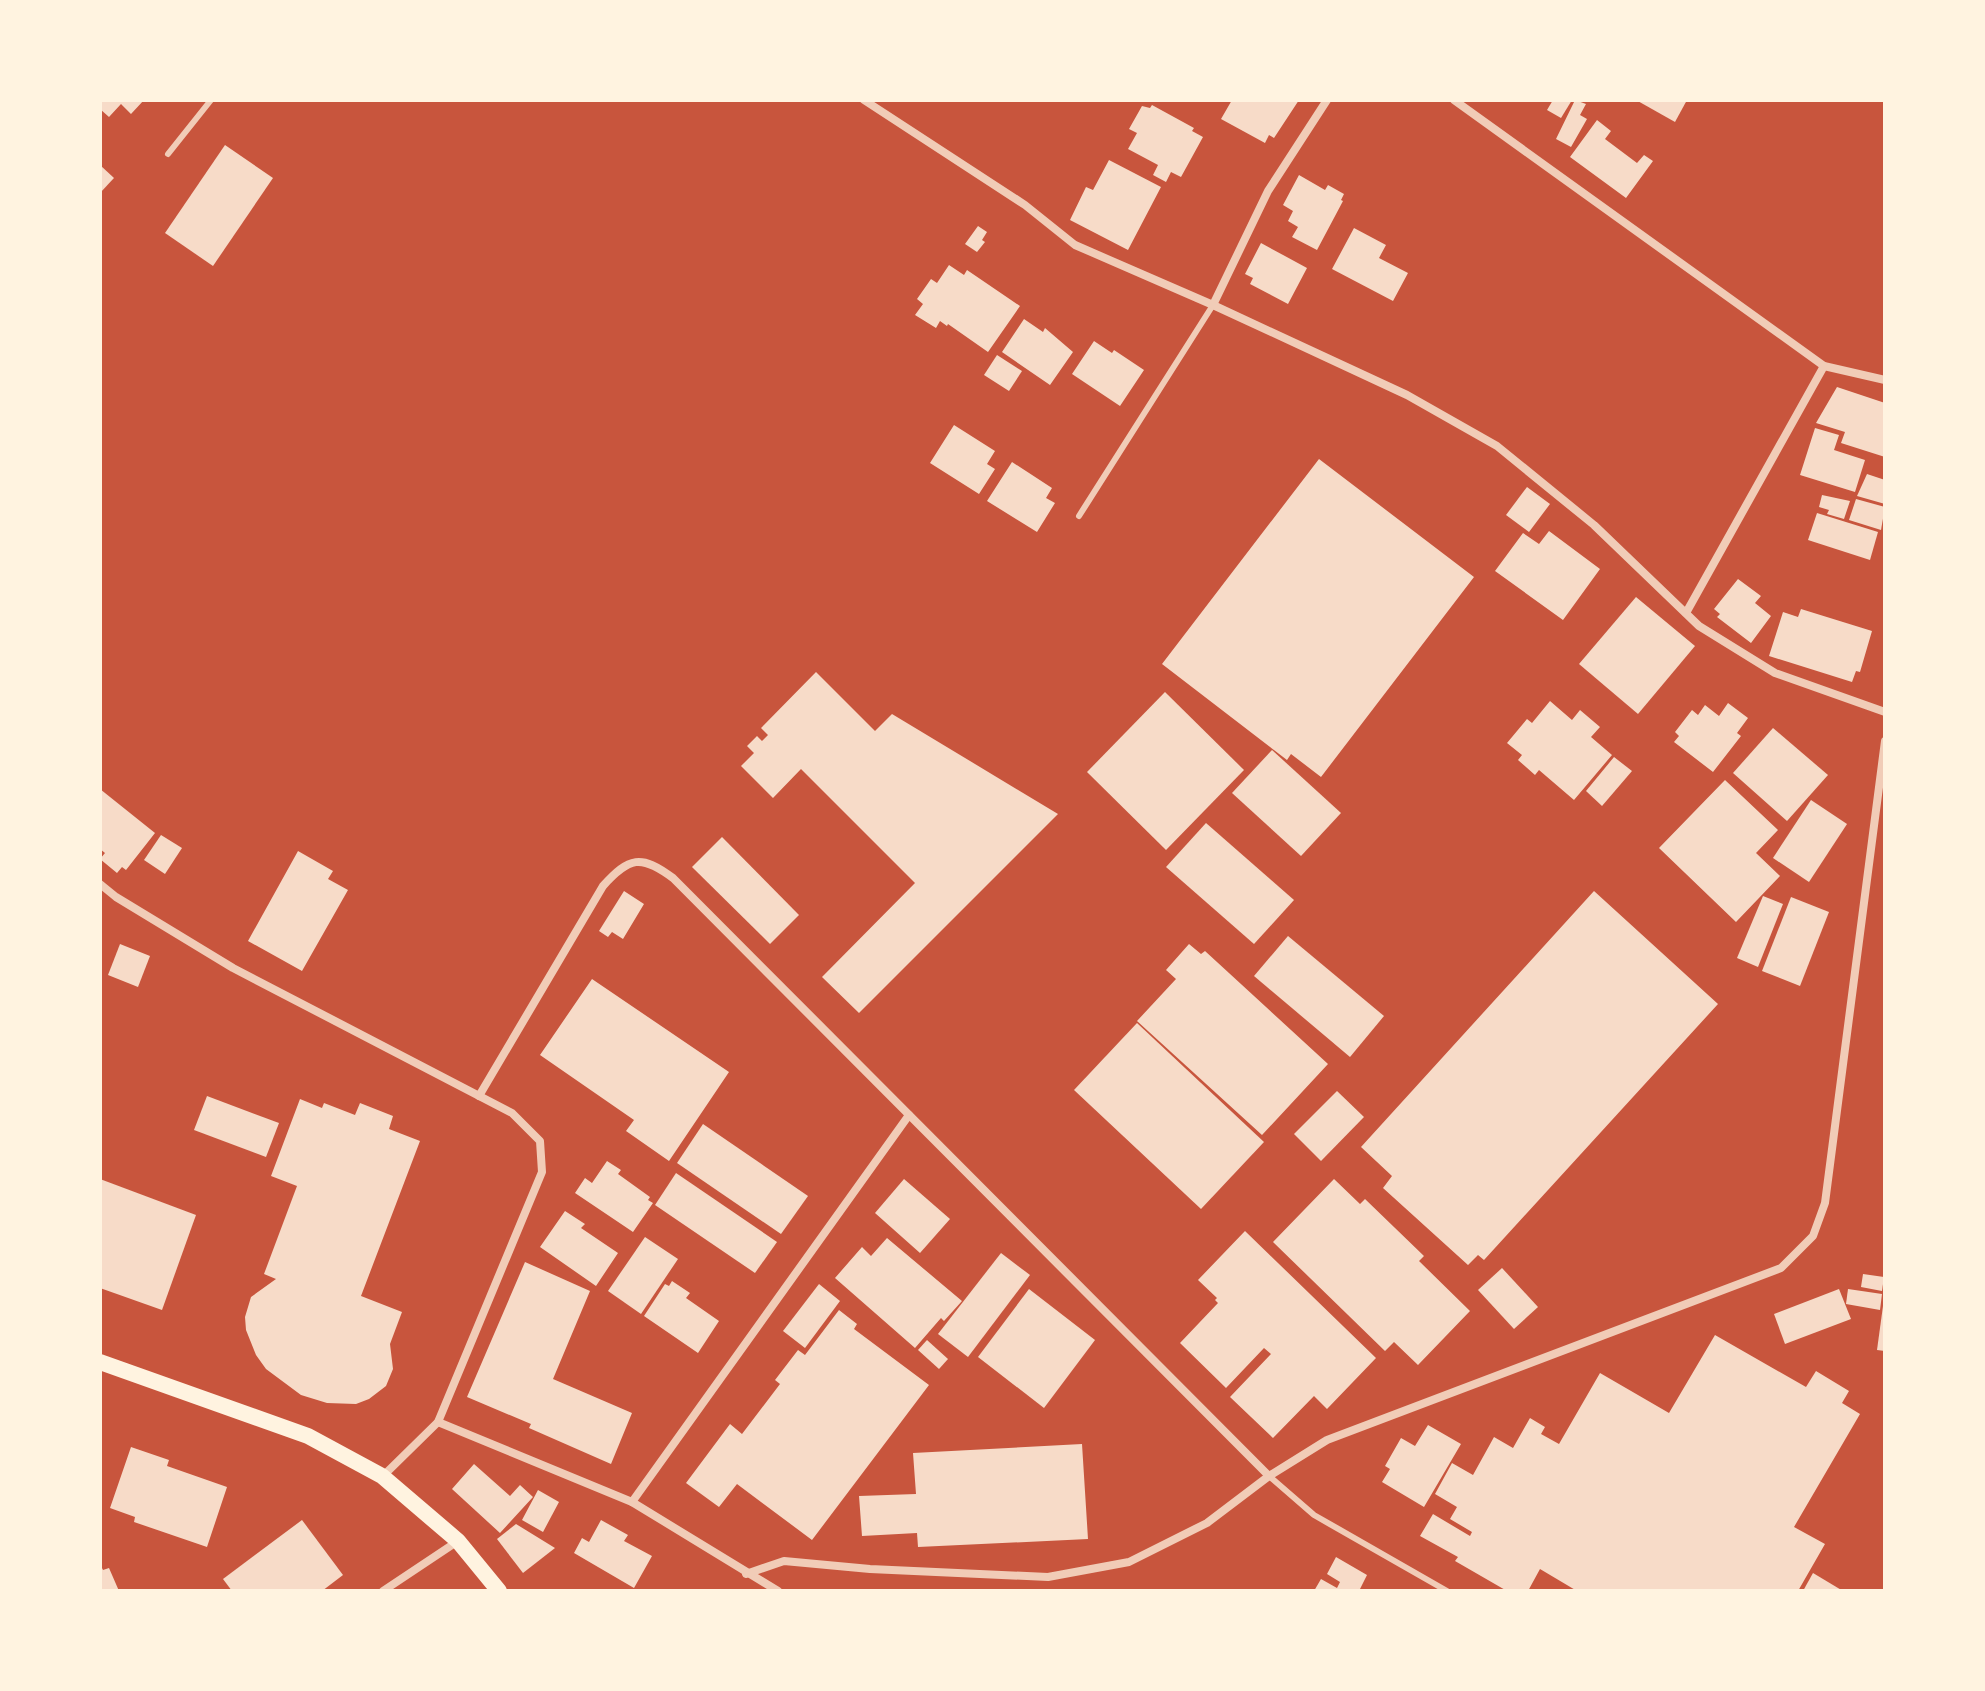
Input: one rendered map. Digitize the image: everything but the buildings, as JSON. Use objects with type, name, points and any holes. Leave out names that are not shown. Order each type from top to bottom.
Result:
[{"type":"main road","points":[[100,1362],[308,1436],[382,1476],[458,1541],[499,1591]]},
{"type":"street","points":[[864,100],[1025,205],[1075,245],[1407,395],[1497,446],[1594,525],[1699,626],[1775,673],[1885,712]]},
{"type":"street","points":[[1213,305],[1268,191],[1327,100]]},
{"type":"street","points":[[1454,100],[1824,366],[1885,380]]},
{"type":"street","points":[[1686,613],[1824,366]]},
{"type":"street","points":[[746,1574],[784,1561],[870,1569],[1048,1577],[1129,1562],[1207,1523],[1269,1476],[1327,1440],[1781,1268],[1813,1236],[1825,1203],[1885,741]]},
{"type":"street","points":[[479,1096],[603,886],[619,868],[637,860],[655,865],[673,878],[1269,1476]]},
{"type":"street","points":[[100,884],[116,897],[233,968],[512,1113],[540,1141],[542,1172],[438,1422],[382,1476]]},
{"type":"street","points":[[632,1502],[909,1115]]},
{"type":"street","points":[[438,1422],[632,1502],[778,1591]]},
{"type":"street","points":[[383,1591],[458,1541]]},
{"type":"lane","points":[[168,154],[211,100]]},
{"type":"lane","points":[[1079,516],[1213,305]]},
{"type":"lane","points":[[1269,1476],[1314,1515],[1447,1591]]}]
